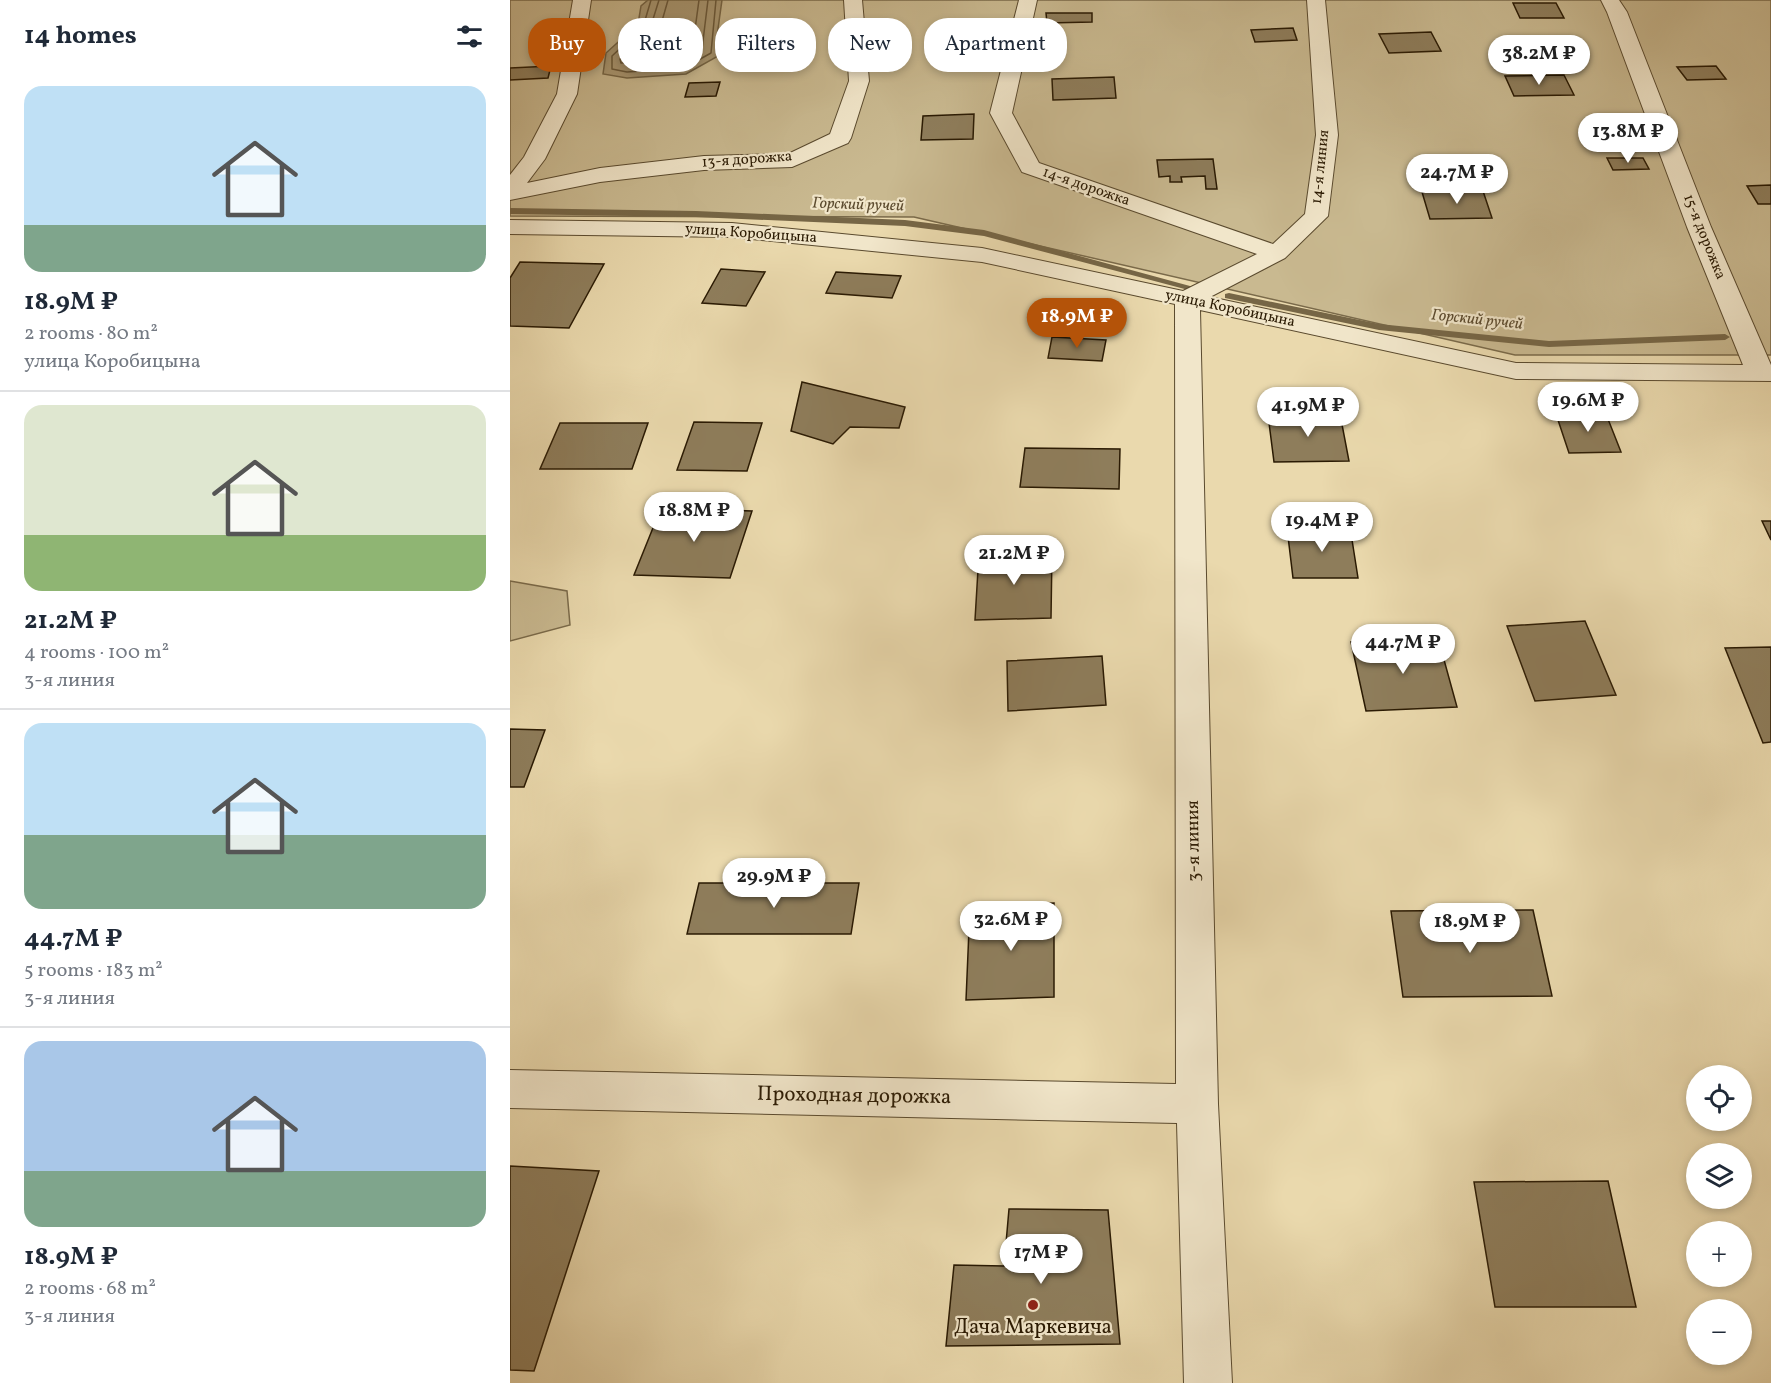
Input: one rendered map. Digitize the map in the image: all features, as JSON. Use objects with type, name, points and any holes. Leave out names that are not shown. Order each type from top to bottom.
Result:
[{"type":"street","points":[[510,191],[534,159],[567,94],[582,0]]},
{"type":"street","name":"13-я дорожка","points":[[510,191],[600,175],[704,163],[792,160],[840,138],[859,81],[853,0]]},
{"type":"street","name":"14-я дорожка","points":[[1028,0],[1001,112],[1030,167],[1277,253]]},
{"type":"street","name":"14-я линия","points":[[1187,299],[1277,253],[1316,216],[1327,135],[1316,0]]},
{"type":"street","name":"15-я дорожка","points":[[1610,0],[1617,12],[1699,227],[1766,373]]},
{"type":"street","name":"улица Коробицына","points":[[510,228],[732,230],[982,255],[1516,371],[1766,373]]},
{"type":"street","name":"3-я линия","points":[[1187,299],[1197,1104],[1208,1383]]},
{"type":"street","name":"Проходная дорожка","points":[[510,1089],[1197,1104]]},
{"type":"shaded area","points":[[510,0],[1771,0],[1771,355],[1515,355],[914,217],[510,216]]},
{"type":"shaded area","points":[[510,581],[567,591],[570,625],[510,641]]},
{"type":"water","points":[[648,0],[722,0],[719,18],[715,18],[715,58],[703,64],[703,18],[639,18],[641,6]]},
{"type":"water","points":[[618,42],[618,72],[690,72],[627,78],[603,74],[606,72],[606,53]]},
{"type":"building","points":[[1513,3],[1556,3],[1564,18],[1520,18]]},
{"type":"building","points":[[1046,13],[1092,13],[1092,22],[1067,23],[1067,18],[1046,18]]},
{"type":"building","points":[[1293,28],[1297,40],[1255,42],[1251,30]]},
{"type":"building","points":[[1431,32],[1441,51],[1389,53],[1379,34]]},
{"type":"building","points":[[1716,66],[1726,79],[1687,80],[1677,67]]},
{"type":"building","points":[[528,67],[528,72],[550,72],[548,78],[510,80],[510,68]]},
{"type":"building","points":[[1564,75],[1574,95],[1514,96],[1505,76]]},
{"type":"building","points":[[1114,77],[1116,98],[1053,100],[1052,79]]},
{"type":"building","points":[[720,82],[716,96],[685,97],[689,83]]},
{"type":"building","points":[[974,114],[973,139],[921,140],[923,116]]},
{"type":"building","points":[[1607,158],[1643,158],[1649,169],[1613,170]]},
{"type":"building","points":[[1213,159],[1217,189],[1206,189],[1205,176],[1181,177],[1182,182],[1170,182],[1170,176],[1159,177],[1157,160]]},
{"type":"building","points":[[1771,185],[1771,204],[1758,204],[1747,186]]},
{"type":"building","points":[[1483,191],[1492,218],[1430,219],[1422,192]]},
{"type":"building","points":[[520,262],[604,264],[569,328],[510,326],[510,278]]},
{"type":"building","points":[[721,269],[765,272],[746,306],[702,303]]},
{"type":"building","points":[[836,272],[901,276],[892,298],[826,293]]},
{"type":"building","points":[[1052,337],[1106,340],[1102,361],[1048,358]]},
{"type":"building","points":[[802,382],[905,407],[899,428],[850,427],[833,444],[791,431]]},
{"type":"building","points":[[1340,414],[1349,461],[1274,462],[1268,415]]},
{"type":"building","points":[[1556,414],[1606,414],[1621,452],[1569,453]]},
{"type":"building","points":[[694,422],[762,423],[747,471],[677,470]]},
{"type":"building","points":[[560,423],[648,423],[632,469],[540,469]]},
{"type":"building","points":[[1025,448],[1120,449],[1119,489],[1020,487]]},
{"type":"building","points":[[661,508],[752,511],[730,578],[634,575]]},
{"type":"building","points":[[1762,521],[1771,521],[1771,540]]},
{"type":"building","points":[[1350,527],[1358,578],[1293,578],[1287,528]]},
{"type":"building","points":[[1052,552],[1051,618],[975,620],[979,553]]},
{"type":"building","points":[[1585,621],[1616,695],[1535,701],[1507,626]]},
{"type":"building","points":[[1438,638],[1457,707],[1366,711],[1351,642]]},
{"type":"building","points":[[1771,647],[1771,742],[1763,743],[1725,648]]},
{"type":"building","points":[[1102,656],[1106,705],[1008,711],[1007,661]]},
{"type":"building","points":[[510,729],[545,730],[524,787],[510,787]]},
{"type":"building","points":[[699,883],[859,883],[851,934],[687,934]]},
{"type":"building","points":[[1054,903],[1054,997],[966,1000],[970,906]]},
{"type":"building","points":[[1533,910],[1552,996],[1403,997],[1391,911]]},
{"type":"building","points":[[510,1166],[599,1171],[534,1371],[510,1370]]},
{"type":"building","points":[[1608,1181],[1636,1307],[1495,1307],[1474,1182]]},
{"type":"building","name":"Дача Маркевича","points":[[1009,1209],[1108,1210],[1120,1344],[946,1346],[954,1265],[1004,1266]]},
{"type":"waterway","name":"Горский ручей","points":[[510,211],[696,214],[905,223],[984,233],[1196,289]]},
{"type":"waterway","name":"Горский ручей","points":[[1229,296],[1379,327],[1549,344],[1725,337]]},
{"type":"place","name":"Дача Маркевича","points":[[1033,1305]]}]
